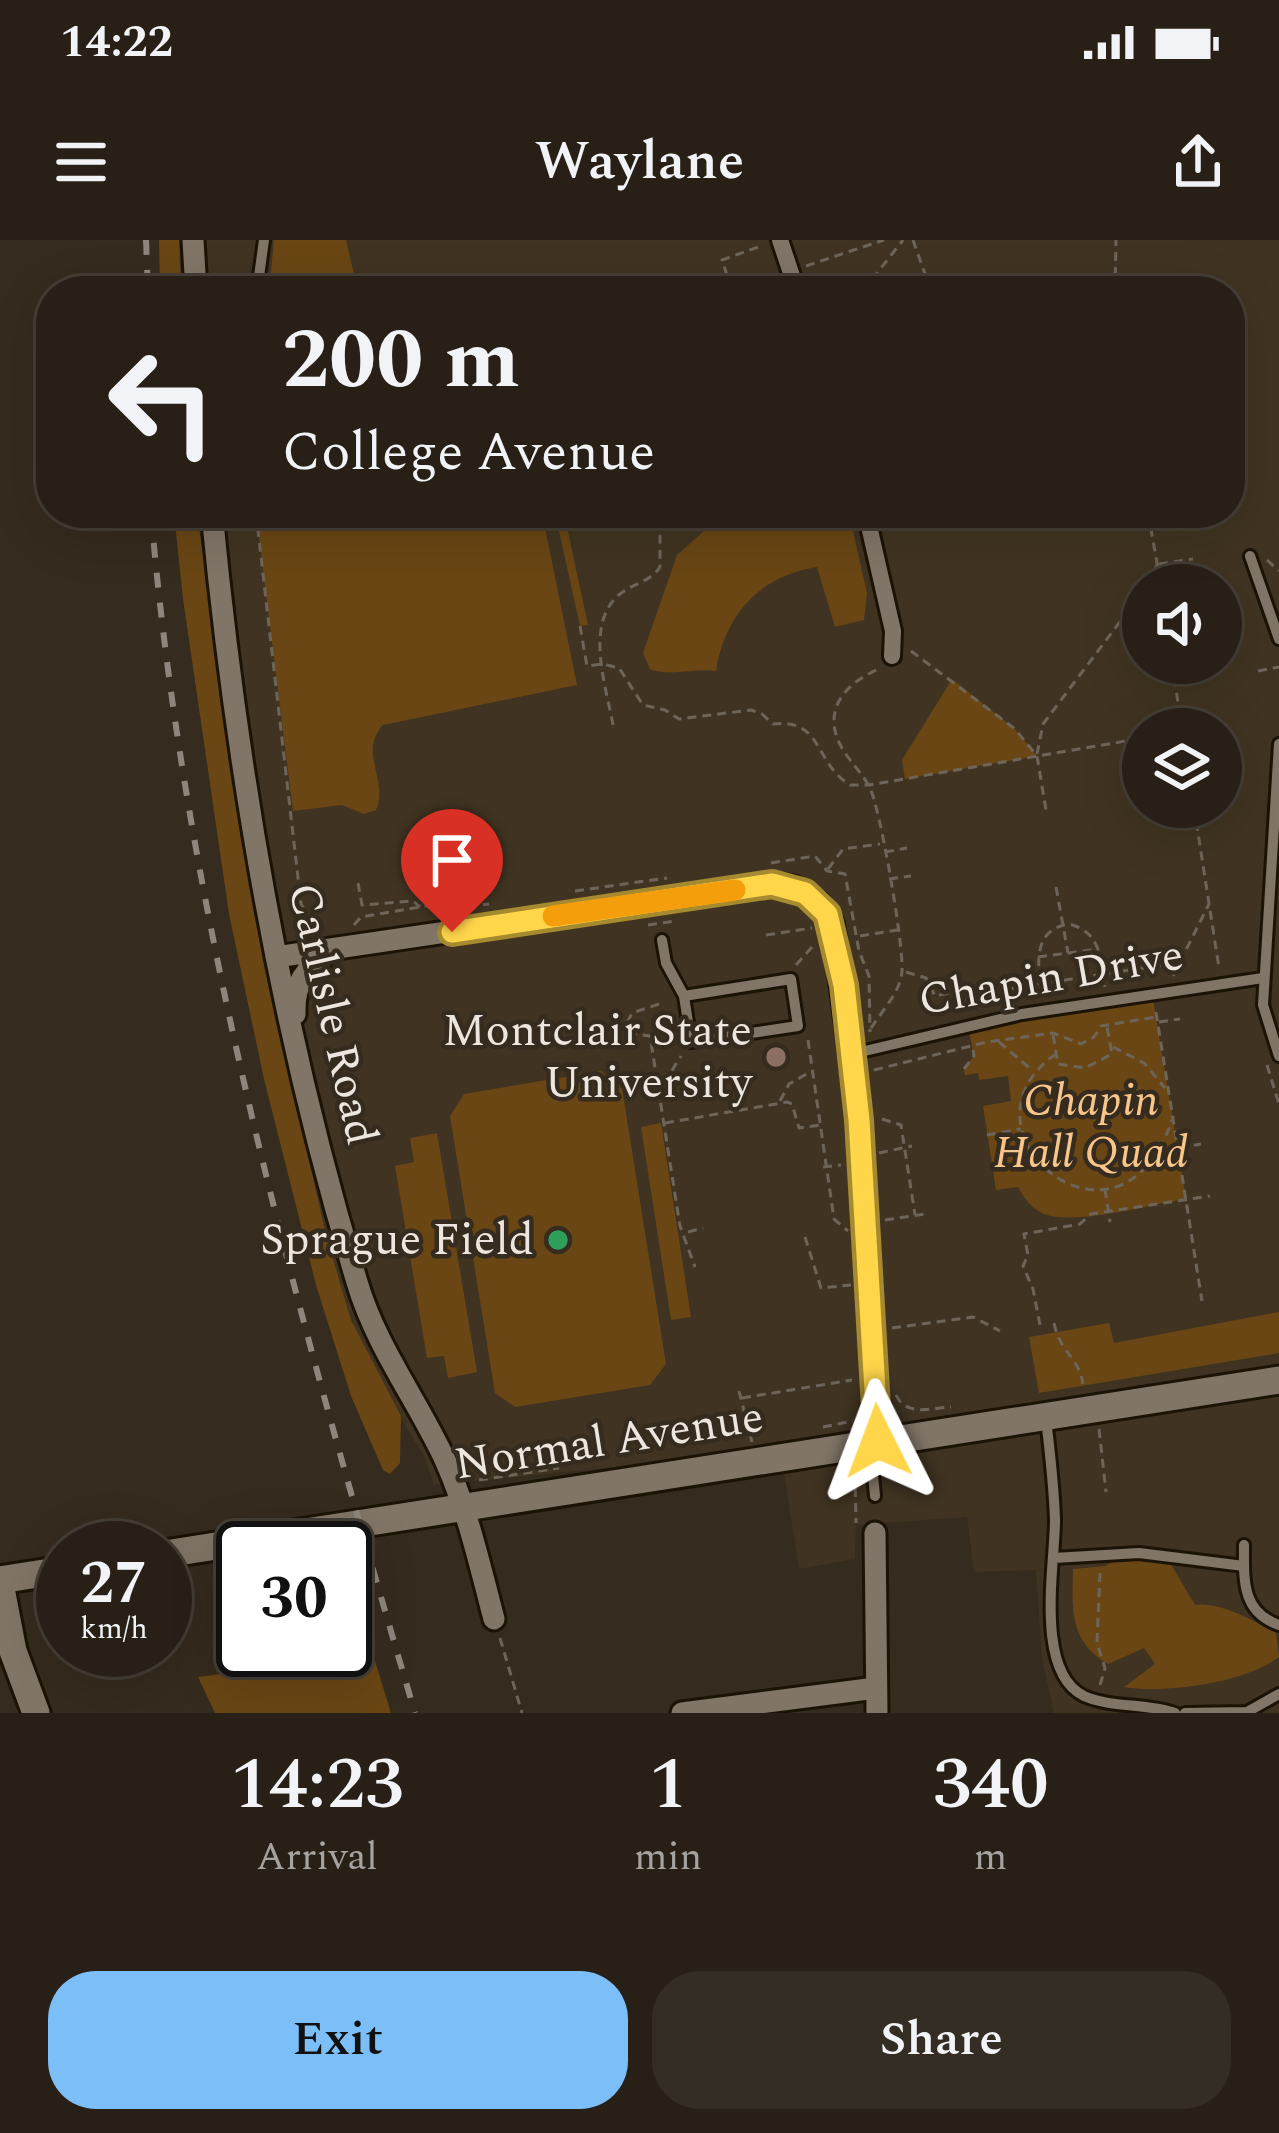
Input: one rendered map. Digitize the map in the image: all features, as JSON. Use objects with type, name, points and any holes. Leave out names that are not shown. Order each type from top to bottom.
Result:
[{"type":"street","points":[[193,240],[195,276]]},
{"type":"street","points":[[781,240],[791,276]]},
{"type":"street","name":"Carlisle Road","points":[[214,528],[238,730],[276,957],[296,1045],[366,1310],[434,1437],[463,1506],[494,1618]]},
{"type":"street","points":[[869,528],[893,631],[892,656]]},
{"type":"street","points":[[276,957],[772,884],[794,887],[819,903],[832,923],[852,1054],[878,1441]]},
{"type":"street","points":[[296,1045],[297,985],[314,963],[340,948]]},
{"type":"street","name":"Normal Avenue","points":[[192,1550],[1279,1380]]},
{"type":"street","points":[[875,1533],[877,1713]]},
{"type":"street","points":[[36,1575],[0,1581],[13,1651],[36,1713]]},
{"type":"street","points":[[682,1713],[876,1688]]},
{"type":"lane","points":[[258,276],[264,240]]},
{"type":"lane","points":[[1250,556],[1279,639]]},
{"type":"lane","points":[[1279,744],[1263,978],[1264,1016],[1279,1056]]},
{"type":"lane","points":[[662,940],[666,963],[684,996],[691,1042],[798,1026],[791,979],[684,996]]},
{"type":"lane","name":"Chapin Drive","points":[[852,1054],[1044,1010],[1263,978]]},
{"type":"lane","points":[[1046,1415],[1053,1471],[1050,1606],[1056,1656],[1076,1690],[1096,1699],[1175,1713]]},
{"type":"lane","points":[[875,1496],[872,1464],[878,1441]]},
{"type":"lane","points":[[1244,1546],[1246,1598],[1256,1612],[1279,1624]]},
{"type":"lane","points":[[1054,1558],[1139,1553],[1244,1566]]},
{"type":"lane","points":[[1185,1713],[1247,1712],[1279,1694]]},
{"type":"path","points":[[790,272],[884,240]]},
{"type":"path","points":[[875,276],[903,240]]},
{"type":"path","points":[[913,240],[926,276]]},
{"type":"path","points":[[1115,276],[1116,240]]},
{"type":"path","points":[[727,275],[722,260],[756,248]]},
{"type":"path","points":[[613,725],[600,635],[609,604],[646,582],[660,567],[660,528]]},
{"type":"path","points":[[1151,528],[1158,564],[1193,559]]},
{"type":"path","points":[[1046,810],[1037,756],[1043,724],[1122,619]]},
{"type":"path","points":[[580,626],[587,666],[620,668],[643,705],[679,719],[751,710],[773,724],[792,722],[805,728],[850,785],[1122,742]]},
{"type":"path","points":[[903,639],[914,656],[952,679],[1015,729],[1037,756]]},
{"type":"path","points":[[870,1029],[899,987],[902,972],[884,852],[868,785],[839,742],[835,714],[849,686],[887,664],[892,656]]},
{"type":"path","points":[[1258,671],[1279,668]]},
{"type":"path","points":[[1194,828],[1221,984]]},
{"type":"path","points":[[827,871],[843,850],[882,844]]},
{"type":"path","points":[[884,852],[907,848]]},
{"type":"path","points":[[889,880],[911,876]]},
{"type":"path","points":[[358,883],[362,905],[412,901],[420,907]]},
{"type":"path","points":[[1056,887],[1068,953]]},
{"type":"path","points":[[1202,1301],[1154,1004],[1174,1001],[1171,981],[1209,904]]},
{"type":"path","points":[[1063,925],[1079,926],[1092,935],[1099,949],[1112,1054],[1085,1068],[1058,1064],[1037,957],[1049,931],[1063,925]]},
{"type":"path","points":[[797,977],[795,964],[817,942]]},
{"type":"path","points":[[1037,957],[1099,949]]},
{"type":"path","points":[[961,1000],[1180,962]]},
{"type":"path","points":[[902,972],[926,978],[935,996],[958,991],[968,1026]]},
{"type":"path","points":[[659,1004],[632,1013],[628,1021],[634,1034],[650,1036],[684,1232],[695,1268]]},
{"type":"path","points":[[874,1070],[1050,1033],[1081,1044],[1109,1025],[1180,1019]]},
{"type":"path","points":[[806,1028],[837,1224],[846,1231],[925,1214]]},
{"type":"path","points":[[997,1041],[1035,1073]]},
{"type":"path","points":[[964,1069],[974,1056],[972,1046]]},
{"type":"path","points":[[1112,1046],[1144,1063],[1169,1094]]},
{"type":"path","points":[[656,1078],[671,1072],[685,1049]]},
{"type":"path","points":[[1056,1054],[1035,1073],[1025,1091],[1022,1128],[1029,1151],[1057,1181],[1077,1189],[1105,1189],[1138,1176],[1164,1145],[1173,1118]]},
{"type":"path","points":[[1267,1065],[1279,1104]]},
{"type":"path","points":[[779,1103],[789,1084],[813,1071]]},
{"type":"path","points":[[663,1123],[779,1103],[792,1104],[799,1128],[821,1125]]},
{"type":"path","points":[[878,1119],[902,1125],[909,1147],[915,1215]]},
{"type":"path","points":[[987,1135],[1022,1128]]},
{"type":"path","points":[[1178,1148],[1201,1144]]},
{"type":"path","points":[[891,1150],[909,1147]]},
{"type":"path","points":[[825,1167],[838,1165]]},
{"type":"path","points":[[1105,1189],[1110,1222]]},
{"type":"path","points":[[1040,1325],[1023,1266],[1028,1255],[1024,1234],[1080,1224],[1091,1214],[1210,1196]]},
{"type":"path","points":[[684,1232],[703,1228]]},
{"type":"path","points":[[806,1237],[821,1288],[853,1285]]},
{"type":"path","points":[[892,1328],[973,1317],[1000,1331]]},
{"type":"path","points":[[1054,1323],[1058,1344],[1077,1364],[1085,1392]]},
{"type":"path","points":[[742,1399],[860,1379]]},
{"type":"path","points":[[739,1391],[752,1442]]},
{"type":"path","points":[[896,1396],[911,1410],[953,1406]]},
{"type":"path","points":[[1102,1436],[1106,1492]]},
{"type":"path","points":[[1096,1699],[1105,1668],[1096,1643],[1099,1584],[1109,1555]]},
{"type":"path","points":[[494,1618],[522,1713]]},
{"type":"shaded area","name":"Montclair State University","points":[[168,240],[1279,240],[1279,1713],[1054,1713],[1042,1659],[1036,1570],[974,1572],[967,1517],[856,1525],[855,1559],[799,1569],[779,1442],[666,1462],[434,1485],[424,1456],[336,1314],[243,927],[191,528],[1245,528],[1245,276],[171,276]]},
{"type":"green space","points":[[159,240],[179,240],[180,276],[160,276]]},
{"type":"green space","points":[[274,240],[346,240],[354,276],[270,276]]},
{"type":"green space","points":[[176,528],[199,528],[244,851],[269,986],[327,1239],[351,1320],[401,1416],[400,1463],[390,1474],[383,1470],[351,1396],[316,1285],[264,1079],[229,914]]},
{"type":"green space","points":[[258,528],[545,528],[577,685],[383,725],[373,746],[379,788],[376,810],[364,814],[342,805],[293,811]]},
{"type":"green space","points":[[558,528],[567,528],[588,625],[580,626]]},
{"type":"green space","points":[[707,528],[852,528],[867,593],[864,620],[835,627],[817,567],[778,579],[748,601],[728,632],[716,671],[650,669],[643,653],[677,555]]},
{"type":"green space","points":[[952,679],[1015,729],[1037,756],[905,779],[902,760]]},
{"type":"green space","name":"Chapin Hall Quad","points":[[1152,993],[1186,1199],[1093,1216],[1057,1217],[1036,1209],[1018,1187],[996,1190],[983,1106],[1011,1101],[1008,1076],[979,1080],[978,1073],[965,1075],[974,1056],[968,1026]]},
{"type":"green space","name":"Sprague Field","points":[[601,1071],[622,1088],[666,1364],[650,1385],[515,1407],[495,1393],[450,1116],[464,1094]]},
{"type":"green space","points":[[661,1123],[691,1317],[671,1320],[641,1127]]},
{"type":"green space","points":[[437,1133],[477,1372],[448,1378],[444,1356],[427,1358],[395,1166],[414,1162],[410,1138]]},
{"type":"green space","points":[[1279,1312],[1279,1353],[1039,1393],[1029,1337],[1109,1323],[1114,1343]]},
{"type":"green space","points":[[1166,1556],[1195,1605],[1226,1609],[1276,1633],[1279,1657],[1246,1674],[1204,1684],[1124,1687],[1155,1664],[1144,1648],[1108,1664],[1086,1645],[1075,1623],[1073,1569],[1105,1566],[1121,1558]]},
{"type":"green space","points":[[372,1651],[391,1713],[215,1713],[198,1677],[372,1677]]},
{"type":"railway","points":[[146,240],[147,276]]},
{"type":"railway","points":[[153,528],[168,666],[219,969],[290,1269],[415,1713]]},
{"type":"slow traffic","points":[[553,916],[735,890]]},
{"type":"place","name":"Montclair State University","points":[[776,1057]]},
{"type":"place","name":"Sprague Field","points":[[558,1240]]},
{"type":"route","points":[[452,932],[772,884],[794,887],[819,903],[832,923],[852,1054],[878,1441]]}]
